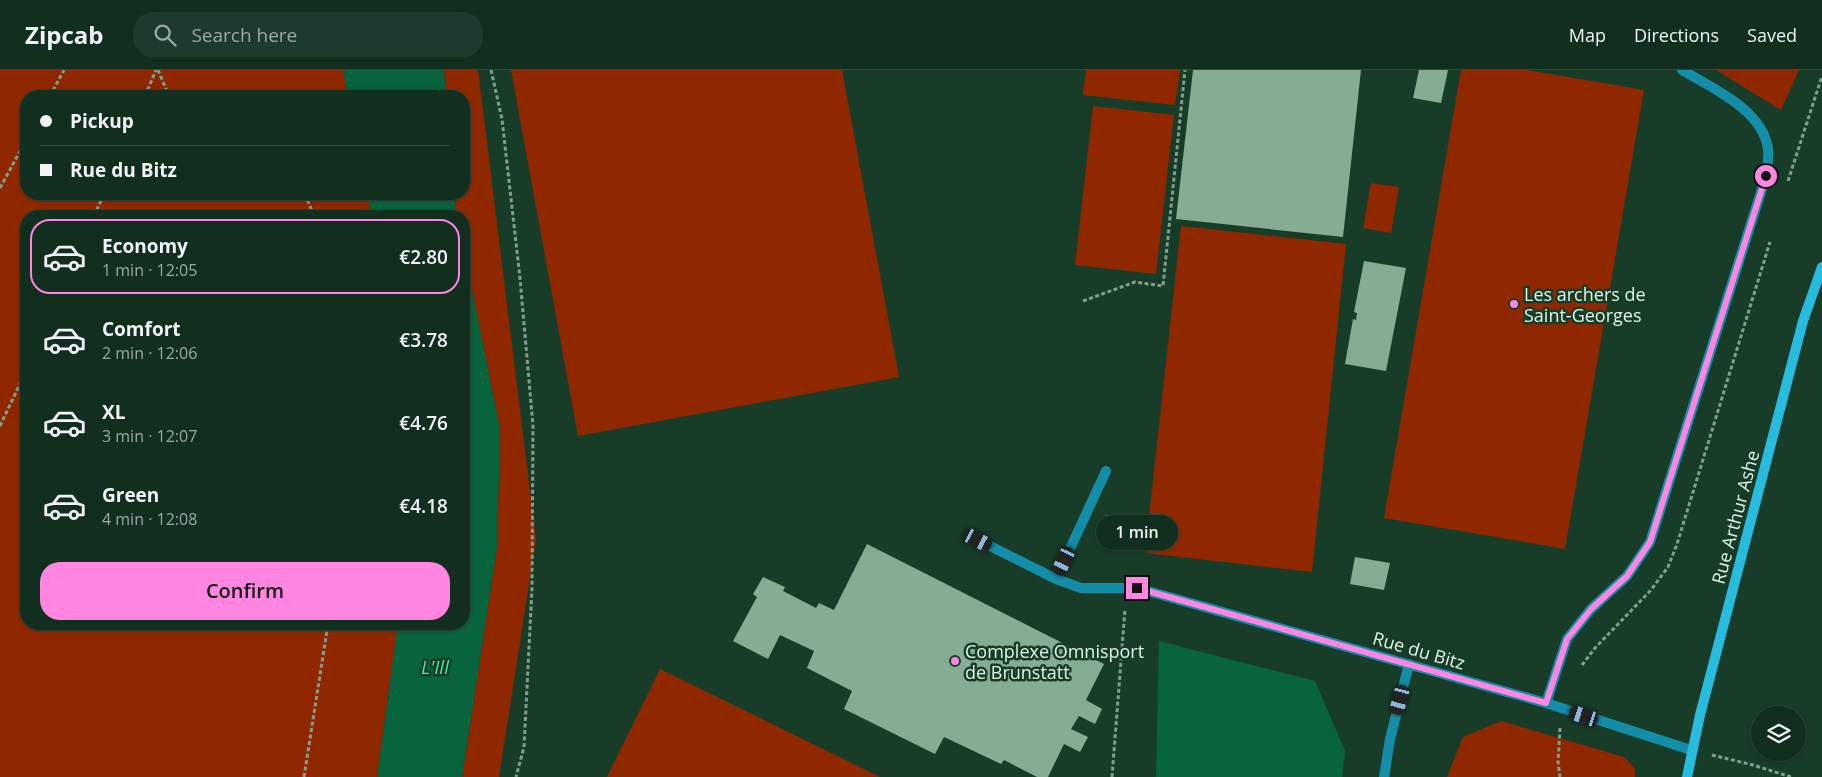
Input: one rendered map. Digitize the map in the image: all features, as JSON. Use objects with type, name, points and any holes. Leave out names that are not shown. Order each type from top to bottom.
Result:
[{"type":"main road","name":"Rue Arthur Ashe","points":[[1687,777],[1692,750],[1803,321],[1822,267]]},
{"type":"street","points":[[1546,703],[1567,639],[1591,609],[1627,576],[1650,542],[1766,176],[1768,149],[1762,128],[1747,111],[1722,93],[1682,70]]},
{"type":"street","points":[[1056,579],[1106,471]]},
{"type":"street","name":"Rue du Bitz","points":[[978,540],[1056,579],[1081,588],[1137,588],[1546,703],[1692,750]]},
{"type":"street","points":[[1384,777],[1390,739],[1409,664]]},
{"type":"path","points":[[53,90],[64,70]]},
{"type":"path","points":[[148,90],[157,70]]},
{"type":"path","points":[[157,70],[166,90]]},
{"type":"path","points":[[491,70],[502,119],[520,278],[533,426],[532,588],[524,747],[516,777]]},
{"type":"path","points":[[1083,301],[1135,282],[1163,286],[1185,70]]},
{"type":"path","points":[[0,188],[20,151]]},
{"type":"path","points":[[0,426],[20,384]]},
{"type":"path","points":[[1112,777],[1126,588]]},
{"type":"path","points":[[304,777],[327,630]]},
{"type":"path","points":[[1692,750],[1754,765],[1791,777]]},
{"type":"shaded area","points":[[0,70],[343,70],[347,90],[20,90],[20,200],[369,200],[371,210],[20,210],[20,630],[397,630],[377,777],[0,777]]},
{"type":"shaded area","points":[[444,70],[478,70],[536,539],[499,777],[462,777],[497,547],[500,429],[470,280],[470,210],[456,210],[455,200],[470,200],[470,90],[446,90]]},
{"type":"shaded area","points":[[511,70],[842,70],[899,377],[578,436]]},
{"type":"shaded area","points":[[1086,70],[1180,70],[1175,105],[1083,95]]},
{"type":"shaded area","name":"Les archers de Saint-Georges","points":[[1461,70],[1527,70],[1644,90],[1565,549],[1384,518]]},
{"type":"shaded area","points":[[1716,70],[1799,70],[1781,110]]},
{"type":"shaded area","points":[[1093,106],[1174,115],[1156,274],[1075,265]]},
{"type":"shaded area","points":[[1371,183],[1399,187],[1391,233],[1363,228]]},
{"type":"shaded area","points":[[1181,226],[1346,244],[1312,572],[1145,553]]},
{"type":"shaded area","points":[[660,669],[880,777],[607,777]]},
{"type":"shaded area","points":[[1501,721],[1624,757],[1635,769],[1635,777],[1447,777],[1463,737]]},
{"type":"water","points":[[343,70],[444,70],[446,90],[347,90]]},
{"type":"water","points":[[369,200],[455,200],[456,210],[371,210]]},
{"type":"water","name":"L'Ill","points":[[470,280],[500,429],[497,547],[462,777],[377,777],[397,630],[470,630]]},
{"type":"water","points":[[1159,641],[1315,681],[1345,751],[1342,777],[1156,777]]},
{"type":"building","points":[[1193,70],[1361,70],[1343,237],[1176,219]]},
{"type":"building","points":[[1419,70],[1448,70],[1441,103],[1413,98]]},
{"type":"building","points":[[1364,261],[1406,268],[1386,371],[1345,364],[1353,319],[1356,320],[1357,313],[1354,312]]},
{"type":"building","points":[[1106,515],[1136,519],[1132,549],[1102,545]]},
{"type":"building","name":"Complexe Omnisport de Brunstatt","points":[[867,544],[1104,664],[1086,700],[1102,709],[1095,724],[1079,716],[1071,729],[1088,737],[1080,752],[1064,744],[1048,777],[1037,777],[1004,760],[1001,764],[944,737],[935,754],[844,709],[852,691],[807,668],[814,651],[780,635],[768,659],[733,641],[757,597],[753,594],[763,577],[785,587],[783,591],[816,608],[819,603],[834,610]]},
{"type":"building","points":[[1355,557],[1390,563],[1384,590],[1350,584]]},
{"type":"place","name":"Les archers de Saint-Georges","points":[[1514,304]]},
{"type":"place","name":"Complexe Omnisport de Brunstatt","points":[[955,661]]},
{"type":"route","points":[[1137,588],[1546,703],[1567,639],[1591,609],[1627,576],[1650,542],[1766,176]]}]
